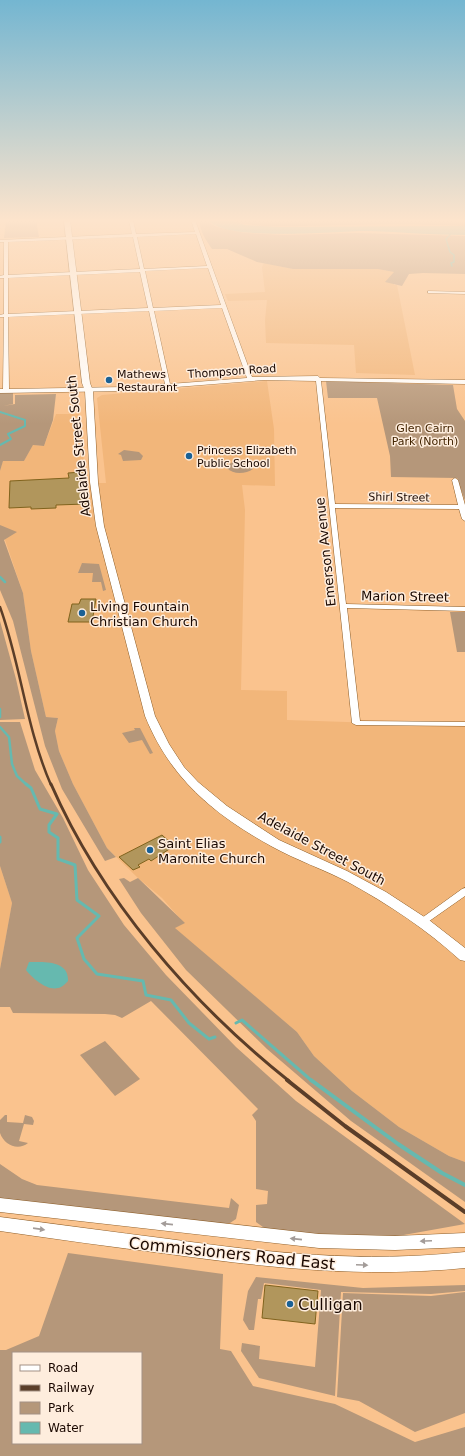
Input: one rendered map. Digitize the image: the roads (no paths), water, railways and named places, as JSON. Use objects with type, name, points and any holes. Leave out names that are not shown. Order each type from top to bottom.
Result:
[{"type":"main road","name":"Adelaide Street South","points":[[75,288],[86,383],[89,391],[94,482],[100,526],[150,716],[160,739],[193,784],[244,823],[276,843],[387,898],[449,941],[465,956]]},
{"type":"main road","name":"Commissioners Road East","points":[[0,1205],[319,1241],[395,1243],[465,1240]]},
{"type":"main road","name":"Commissioners Road East","points":[[0,1224],[242,1257],[323,1264],[377,1266],[465,1260]]},
{"type":"street","points":[[3,391],[7,288]]},
{"type":"street","points":[[146,288],[168,386]]},
{"type":"street","points":[[218,288],[250,379]]},
{"type":"street","points":[[430,292],[465,293]]},
{"type":"street","points":[[0,316],[224,306]]},
{"type":"street","name":"Thompson Road","points":[[3,391],[89,391],[250,379],[318,378],[465,382]]},
{"type":"street","name":"Emerson Avenue","points":[[318,378],[356,723],[465,724]]},
{"type":"street","points":[[455,480],[465,519]]},
{"type":"street","name":"Shirl Street","points":[[332,506],[463,507]]},
{"type":"street","name":"Marion Street","points":[[344,606],[465,609]]},
{"type":"street","points":[[422,922],[465,891]]},
{"type":"water","points":[[29,962],[48,962],[60,966],[67,974],[68,981],[62,987],[46,987],[37,981],[26,970]]},
{"type":"waterway","points":[[0,412],[25,420],[25,426],[8,434],[11,439],[0,445]]},
{"type":"waterway","points":[[0,577],[5,582]]},
{"type":"waterway","points":[[0,709],[0,717]]},
{"type":"waterway","points":[[0,727],[9,737],[12,764],[17,776],[27,785]]},
{"type":"waterway","points":[[26,784],[31,788],[40,809],[57,814],[49,825],[49,832],[58,838],[58,859],[75,865],[77,900],[99,916],[77,938],[84,959],[97,974],[143,981],[146,995],[171,1000],[189,1023],[209,1039],[215,1037]]},
{"type":"waterway","points":[[0,837],[0,842]]},
{"type":"waterway","points":[[236,1023],[242,1020],[312,1081]]},
{"type":"waterway","points":[[311,1080],[398,1144],[442,1173],[465,1185]]},
{"type":"railway","points":[[0,607],[13,651],[35,741],[51,785]]},
{"type":"railway","points":[[51,784],[72,827],[96,868],[122,908],[152,946],[184,983],[218,1018],[253,1051],[289,1081]]},
{"type":"railway","points":[[287,1080],[345,1126],[465,1212]]},
{"type":"place","name":"Mathews Restaurant","points":[[109,380]]},
{"type":"place","name":"Princess Elizabeth Public School","points":[[189,456]]},
{"type":"place","name":"Living Fountain Christian Church","points":[[82,613]]},
{"type":"place","name":"Saint Elias Maronite Church","points":[[150,850]]},
{"type":"place","name":"Culligan","points":[[290,1304]]},
{"type":"park label","name":"Glen Cairn Park (North)","points":[[425,434]]}]
